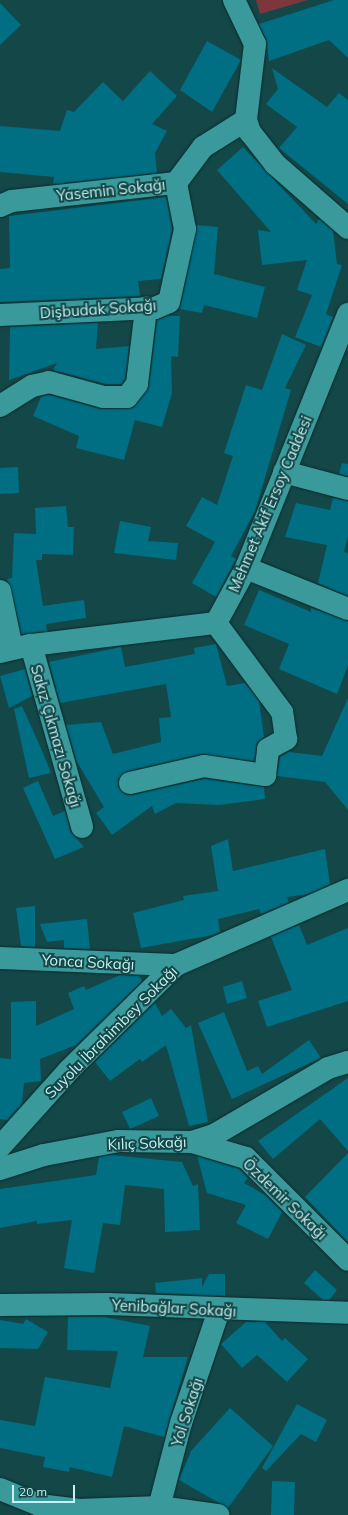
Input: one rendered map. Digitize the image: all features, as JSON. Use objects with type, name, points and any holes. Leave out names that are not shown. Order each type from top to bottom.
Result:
[{"type":"street","points":[[234,0],[255,44],[246,120],[250,132],[276,164],[348,228]]},
{"type":"street","name":"Yasemin Sokağı","points":[[0,206],[12,201],[176,183],[203,146],[246,120]]},
{"type":"street","name":"Dişbudak Sokağı","points":[[0,316],[146,308],[169,302],[185,229],[176,183]]},
{"type":"street","points":[[0,406],[32,386],[49,382],[104,397],[127,397],[137,384],[146,308]]},
{"type":"street","name":"Mehmet Akif Ersoy Caddesi","points":[[216,623],[246,568],[284,472],[342,350],[348,314]]},
{"type":"street","points":[[284,472],[348,489]]},
{"type":"street","points":[[246,568],[348,609]]},
{"type":"street","name":"Sakız Çıkmazı Sokağı","points":[[0,590],[14,648],[82,826]]},
{"type":"street","points":[[14,648],[216,623],[282,712],[286,739],[268,749],[265,775],[204,766],[130,783]]},
{"type":"street","name":"Suyolu İbrahimbey Sokağı","points":[[0,1147],[69,1070],[176,966],[348,890]]},
{"type":"street","name":"Yonca Sokağı","points":[[0,958],[176,966]]},
{"type":"street","name":"Kılıç Sokağı","points":[[0,1169],[44,1155],[118,1141],[192,1142],[214,1135],[328,1068],[348,1062]]},
{"type":"street","name":"Özdemir Sokağı","points":[[192,1142],[246,1158],[348,1260]]},
{"type":"street","name":"Yenibağlar Sokağı","points":[[0,1305],[108,1304],[219,1310],[348,1313]]},
{"type":"street","name":"Yol Sokağı","points":[[159,1511],[181,1423],[219,1310]]},
{"type":"street","points":[[0,1490],[39,1505],[78,1510],[159,1511],[218,1515]]},
{"type":"shaded area","points":[[256,0],[308,0],[260,14]]},
{"type":"building","points":[[334,0],[348,0],[348,58],[329,40],[269,61],[266,39],[259,24]]},
{"type":"building","points":[[0,3],[21,25],[0,45]]},
{"type":"building","points":[[207,41],[241,60],[212,112],[180,90]]},
{"type":"building","points":[[272,68],[327,107],[339,93],[348,100],[348,204],[279,148],[297,127],[266,104],[278,89]]},
{"type":"building","points":[[150,71],[177,96],[152,124],[167,131],[155,153],[157,173],[53,184],[54,177],[0,172],[0,126],[60,131],[67,110],[74,112],[103,82],[123,101]]},
{"type":"building","points":[[243,147],[316,224],[319,219],[333,231],[337,264],[342,265],[326,314],[333,317],[321,347],[295,337],[312,295],[297,290],[307,260],[262,265],[258,230],[271,232],[217,170]]},
{"type":"building","points":[[166,197],[172,229],[161,279],[138,281],[140,296],[0,302],[0,269],[10,268],[9,216]]},
{"type":"building","points":[[197,225],[218,227],[214,274],[265,287],[257,318],[204,305],[202,313],[180,309]]},
{"type":"building","points":[[168,316],[180,316],[178,357],[171,356],[172,393],[162,427],[135,420],[124,460],[76,448],[79,436],[33,416],[41,397],[49,395],[101,409],[133,408],[149,386],[157,320]]},
{"type":"building","points":[[98,323],[96,349],[129,346],[125,379],[121,384],[106,384],[53,370],[57,363],[9,380],[10,327]]},
{"type":"building","points":[[282,334],[306,345],[285,388],[291,390],[255,511],[231,556],[236,559],[216,597],[192,583],[215,542],[186,526],[202,497],[217,505],[233,456],[224,453],[246,385],[262,390]]},
{"type":"building","points":[[342,463],[348,464],[348,476],[339,474]]},
{"type":"building","points":[[18,467],[19,493],[0,494],[0,468]]},
{"type":"building","points":[[333,498],[348,501],[348,536],[344,552],[348,553],[348,596],[318,583],[327,545],[285,537],[296,503],[330,510]]},
{"type":"building","points":[[66,506],[68,527],[74,527],[73,555],[42,554],[42,560],[36,560],[43,606],[84,600],[86,618],[46,624],[47,631],[22,634],[7,579],[12,578],[14,533],[36,534],[35,508]]},
{"type":"building","points":[[120,521],[151,527],[148,541],[178,543],[176,560],[114,553]]},
{"type":"building","points":[[259,590],[311,612],[311,608],[348,621],[348,665],[337,694],[279,669],[289,644],[244,625]]},
{"type":"building","points":[[216,644],[227,686],[245,683],[259,701],[264,737],[257,742],[254,761],[201,754],[127,771],[118,779],[118,786],[126,795],[132,795],[204,779],[264,787],[265,799],[219,805],[176,803],[155,814],[152,806],[112,835],[96,813],[104,807],[77,762],[66,725],[101,722],[113,754],[161,742],[159,718],[171,717],[166,684],[60,703],[49,662],[121,647],[125,667],[195,654],[194,648]]},
{"type":"building","points":[[25,669],[32,696],[9,708],[0,676]]},
{"type":"building","points":[[348,698],[348,810],[325,782],[277,776],[280,757],[289,752],[322,756]]},
{"type":"building","points":[[22,706],[51,773],[29,778],[14,709]]},
{"type":"building","points":[[38,781],[53,816],[65,811],[70,831],[84,847],[55,859],[23,788]]},
{"type":"building","points":[[228,839],[233,871],[325,849],[330,884],[308,894],[287,897],[289,902],[261,914],[259,909],[218,919],[220,932],[213,935],[141,948],[133,913],[184,900],[183,896],[218,891],[211,846]]},
{"type":"building","points":[[35,906],[35,947],[21,946],[16,908]]},
{"type":"building","points":[[87,919],[90,949],[64,948],[64,940],[47,942],[40,924]]},
{"type":"building","points":[[299,925],[307,945],[348,928],[348,1001],[267,1027],[258,1001],[292,990],[271,937]]},
{"type":"building","points":[[120,975],[139,976],[142,981],[76,1045],[40,1059],[41,1081],[24,1083],[22,1103],[7,1120],[0,1119],[0,1058],[11,1059],[11,1002],[36,1001],[36,1026],[74,1009],[68,993],[84,986],[86,990]]},
{"type":"building","points":[[242,981],[247,998],[227,1004],[223,987]]},
{"type":"building","points":[[155,1003],[162,1016],[171,1009],[186,1028],[191,1025],[208,1122],[189,1126],[166,1045],[142,1062],[140,1059],[110,1081],[95,1062]]},
{"type":"building","points":[[224,1012],[247,1071],[258,1066],[262,1074],[309,1040],[321,1058],[232,1099],[198,1023]]},
{"type":"building","points":[[348,1078],[348,1151],[320,1119],[273,1159],[258,1141]]},
{"type":"building","points":[[151,1098],[159,1116],[130,1129],[122,1112]]},
{"type":"building","points":[[348,1153],[348,1242],[305,1197]]},
{"type":"building","points":[[111,1155],[182,1162],[193,1186],[198,1184],[200,1230],[165,1232],[164,1189],[125,1185],[120,1225],[103,1223],[94,1273],[64,1268],[72,1220],[37,1224],[37,1221],[0,1228],[0,1189],[96,1175],[99,1157]]},
{"type":"building","points":[[197,1156],[239,1169],[248,1178],[244,1183],[265,1195],[282,1212],[268,1239],[236,1223],[246,1205],[207,1193]]},
{"type":"building","points":[[315,1270],[337,1290],[329,1300],[323,1300],[304,1283]]},
{"type":"building","points":[[209,1274],[225,1274],[225,1296],[156,1293],[155,1283],[202,1278],[202,1287]]},
{"type":"building","points":[[68,1317],[104,1317],[150,1326],[143,1357],[188,1357],[164,1437],[124,1426],[112,1477],[70,1467],[69,1472],[43,1467],[45,1457],[0,1448],[0,1420],[35,1426],[45,1377],[110,1388],[118,1351],[67,1350]]},
{"type":"building","points":[[26,1319],[48,1332],[38,1349],[0,1348],[0,1320],[23,1324]]},
{"type":"building","points":[[246,1322],[265,1322],[282,1341],[285,1338],[308,1359],[287,1382],[257,1355],[242,1368],[221,1344]]},
{"type":"building","points":[[297,1404],[327,1420],[316,1442],[301,1434],[266,1471],[262,1468]]},
{"type":"building","points":[[230,1408],[273,1446],[228,1508],[179,1480],[191,1451]]},
{"type":"building","points":[[272,1481],[295,1482],[294,1515],[271,1515]]}]
